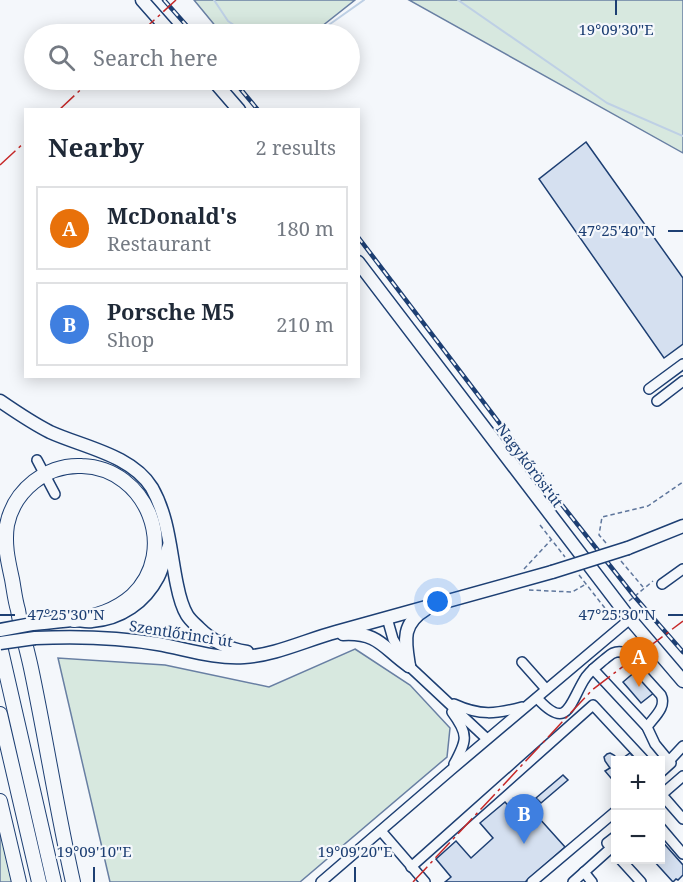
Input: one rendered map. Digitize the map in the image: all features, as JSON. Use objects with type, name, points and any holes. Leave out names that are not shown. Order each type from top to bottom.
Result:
[{"type":"highway","points":[[73,882],[6,552],[7,526],[12,510],[20,497],[33,482],[45,474],[75,465],[105,470],[123,480],[138,494],[152,521],[155,541],[153,559],[147,576],[137,590],[112,610],[74,620]]},
{"type":"highway","points":[[0,645],[54,882]]},
{"type":"highway","points":[[0,714],[39,882]]},
{"type":"highway","points":[[0,801],[19,882]]},
{"type":"main road","points":[[142,0],[163,24]]},
{"type":"main road","points":[[222,90],[238,108]]},
{"type":"main road","name":"Nagykőrösi út","points":[[360,265],[619,605],[683,681]]},
{"type":"main road","points":[[0,401],[29,421],[52,433],[104,453],[133,468],[145,478],[161,507],[166,522],[180,601],[188,617],[204,634],[226,647],[260,655]]},
{"type":"main road","name":"Szentlőrinci út","points":[[0,645],[35,638],[72,636],[115,638],[158,644],[221,657],[260,655],[333,632],[552,572],[628,548],[683,526]]},
{"type":"main road","points":[[0,630],[32,624],[106,619],[124,612],[139,602],[153,585],[170,544]]},
{"type":"main road","points":[[0,552],[17,610]]},
{"type":"main road","points":[[409,666],[407,631],[412,620],[432,605]]},
{"type":"main road","points":[[333,632],[368,636],[377,640],[409,666]]},
{"type":"street","points":[[649,389],[683,364]]},
{"type":"street","points":[[657,401],[683,381]]},
{"type":"street","points":[[37,460],[55,494]]},
{"type":"street","points":[[662,584],[683,569]]},
{"type":"street","points":[[387,618],[393,639],[409,666],[487,740]]},
{"type":"street","points":[[321,882],[630,619]]},
{"type":"street","points":[[537,698],[556,714],[563,713],[571,706],[585,678],[617,651],[623,653],[663,699],[663,705],[647,727]]},
{"type":"street","points":[[522,662],[546,689]]},
{"type":"street","points":[[593,669],[647,727],[655,744],[683,776],[665,792]]},
{"type":"street","points":[[445,699],[468,710],[489,714],[527,705]]},
{"type":"street","points":[[445,699],[462,726],[465,738],[451,770]]},
{"type":"street","points":[[411,867],[593,705],[640,756]]},
{"type":"street","points":[[665,768],[683,746]]},
{"type":"street","points":[[665,800],[683,819]]},
{"type":"street","points":[[532,882],[611,814]]},
{"type":"street","points":[[381,831],[425,882]]},
{"type":"street","points":[[665,833],[683,854]]},
{"type":"street","points":[[573,882],[611,852]]},
{"type":"street","points":[[625,864],[641,882]]},
{"type":"street","points":[[332,882],[337,868]]},
{"type":"street","points":[[584,872],[592,882]]},
{"type":"path","points":[[606,544],[599,535],[602,517],[648,506],[683,483]]},
{"type":"path","points":[[540,525],[567,559]]},
{"type":"path","points":[[524,569],[551,539]]},
{"type":"path","points":[[621,561],[643,587]]},
{"type":"path","points":[[579,576],[620,627]]},
{"type":"path","points":[[608,613],[627,599],[629,601],[652,581],[662,584]]},
{"type":"path","points":[[529,590],[572,592],[586,584]]},
{"type":"shaded area","points":[[194,0],[355,0],[325,24],[214,24]]},
{"type":"shaded area","points":[[409,0],[683,0],[683,153]]},
{"type":"shaded area","points":[[355,649],[410,685],[450,728],[447,757],[300,882],[110,882],[58,658],[165,665],[269,687]]},
{"type":"shaded area","points":[[0,829],[12,882],[0,882]]},
{"type":"building","points":[[586,142],[683,278],[683,344],[664,358],[539,179]]},
{"type":"building","points":[[636,671],[655,692],[641,703],[623,682]]},
{"type":"building","points":[[607,754],[615,756],[611,756],[611,778],[605,771],[610,768],[604,757]]},
{"type":"building","points":[[563,775],[568,780],[541,803],[536,798]]},
{"type":"building","points":[[505,802],[519,818],[530,808],[565,847],[525,882],[445,882],[451,877],[436,859],[456,841],[471,858],[493,838],[480,823]]},
{"type":"building","points":[[665,845],[683,865],[683,875],[673,882],[657,864],[665,864]]},
{"type":"waterway","points":[[214,0],[232,24]]},
{"type":"waterway","points":[[330,24],[364,0]]},
{"type":"waterway","points":[[458,0],[607,103],[683,136]]},
{"type":"railway","points":[[164,0],[185,24]]},
{"type":"railway","points":[[241,90],[256,108]]},
{"type":"railway","points":[[360,240],[551,491],[634,596],[683,652]]},
{"type":"power","points":[[150,24],[176,0]]},
{"type":"power","points":[[61,108],[80,90]]},
{"type":"power","points":[[0,165],[24,143]]},
{"type":"power","points":[[413,882],[592,690],[683,621]]},
{"type":"place","name":"McDonald's","points":[[639,687]]},
{"type":"place","name":"Porsche M5","points":[[524,844]]}]
